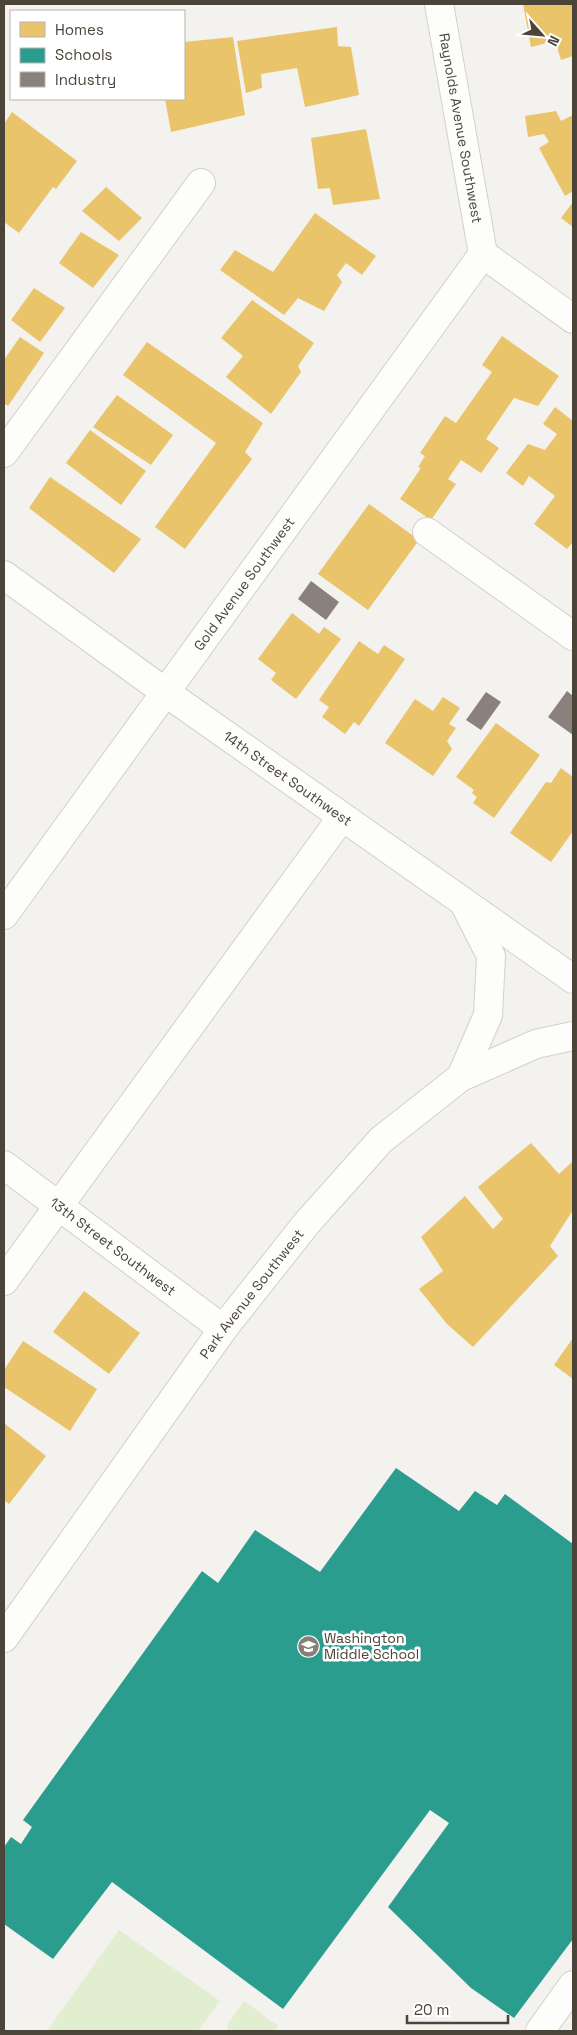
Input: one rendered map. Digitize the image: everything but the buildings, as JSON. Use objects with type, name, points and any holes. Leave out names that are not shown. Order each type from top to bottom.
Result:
[{"type":"street","name":"Raynolds Avenue Southwest","points":[[439,4],[483,254]]},
{"type":"street","points":[[4,453],[202,183]]},
{"type":"street","points":[[483,254],[573,319]]},
{"type":"street","name":"Gold Avenue Southwest","points":[[4,915],[483,254]]},
{"type":"street","points":[[427,532],[573,636]]},
{"type":"street","name":"14th Street Southwest","points":[[4,575],[165,692],[573,979]]},
{"type":"street","points":[[4,1281],[342,817]]},
{"type":"street","points":[[461,1077],[488,1015],[492,956],[464,902]]},
{"type":"street","name":"Park Avenue Southwest","points":[[4,1638],[223,1329],[306,1224],[380,1140],[461,1077],[536,1044],[573,1036]]},
{"type":"street","name":"13th Street Southwest","points":[[4,1165],[223,1329]]},
{"type":"street","points":[[540,2031],[573,1985]]},
{"type":"green space","points":[[119,1930],[220,2001],[198,2031],[47,2031]]},
{"type":"green space","points":[[244,2001],[278,2026],[274,2031],[228,2031],[227,2025]]},
{"type":"place","name":"Washington Middle School","points":[[308,1646]]}]
